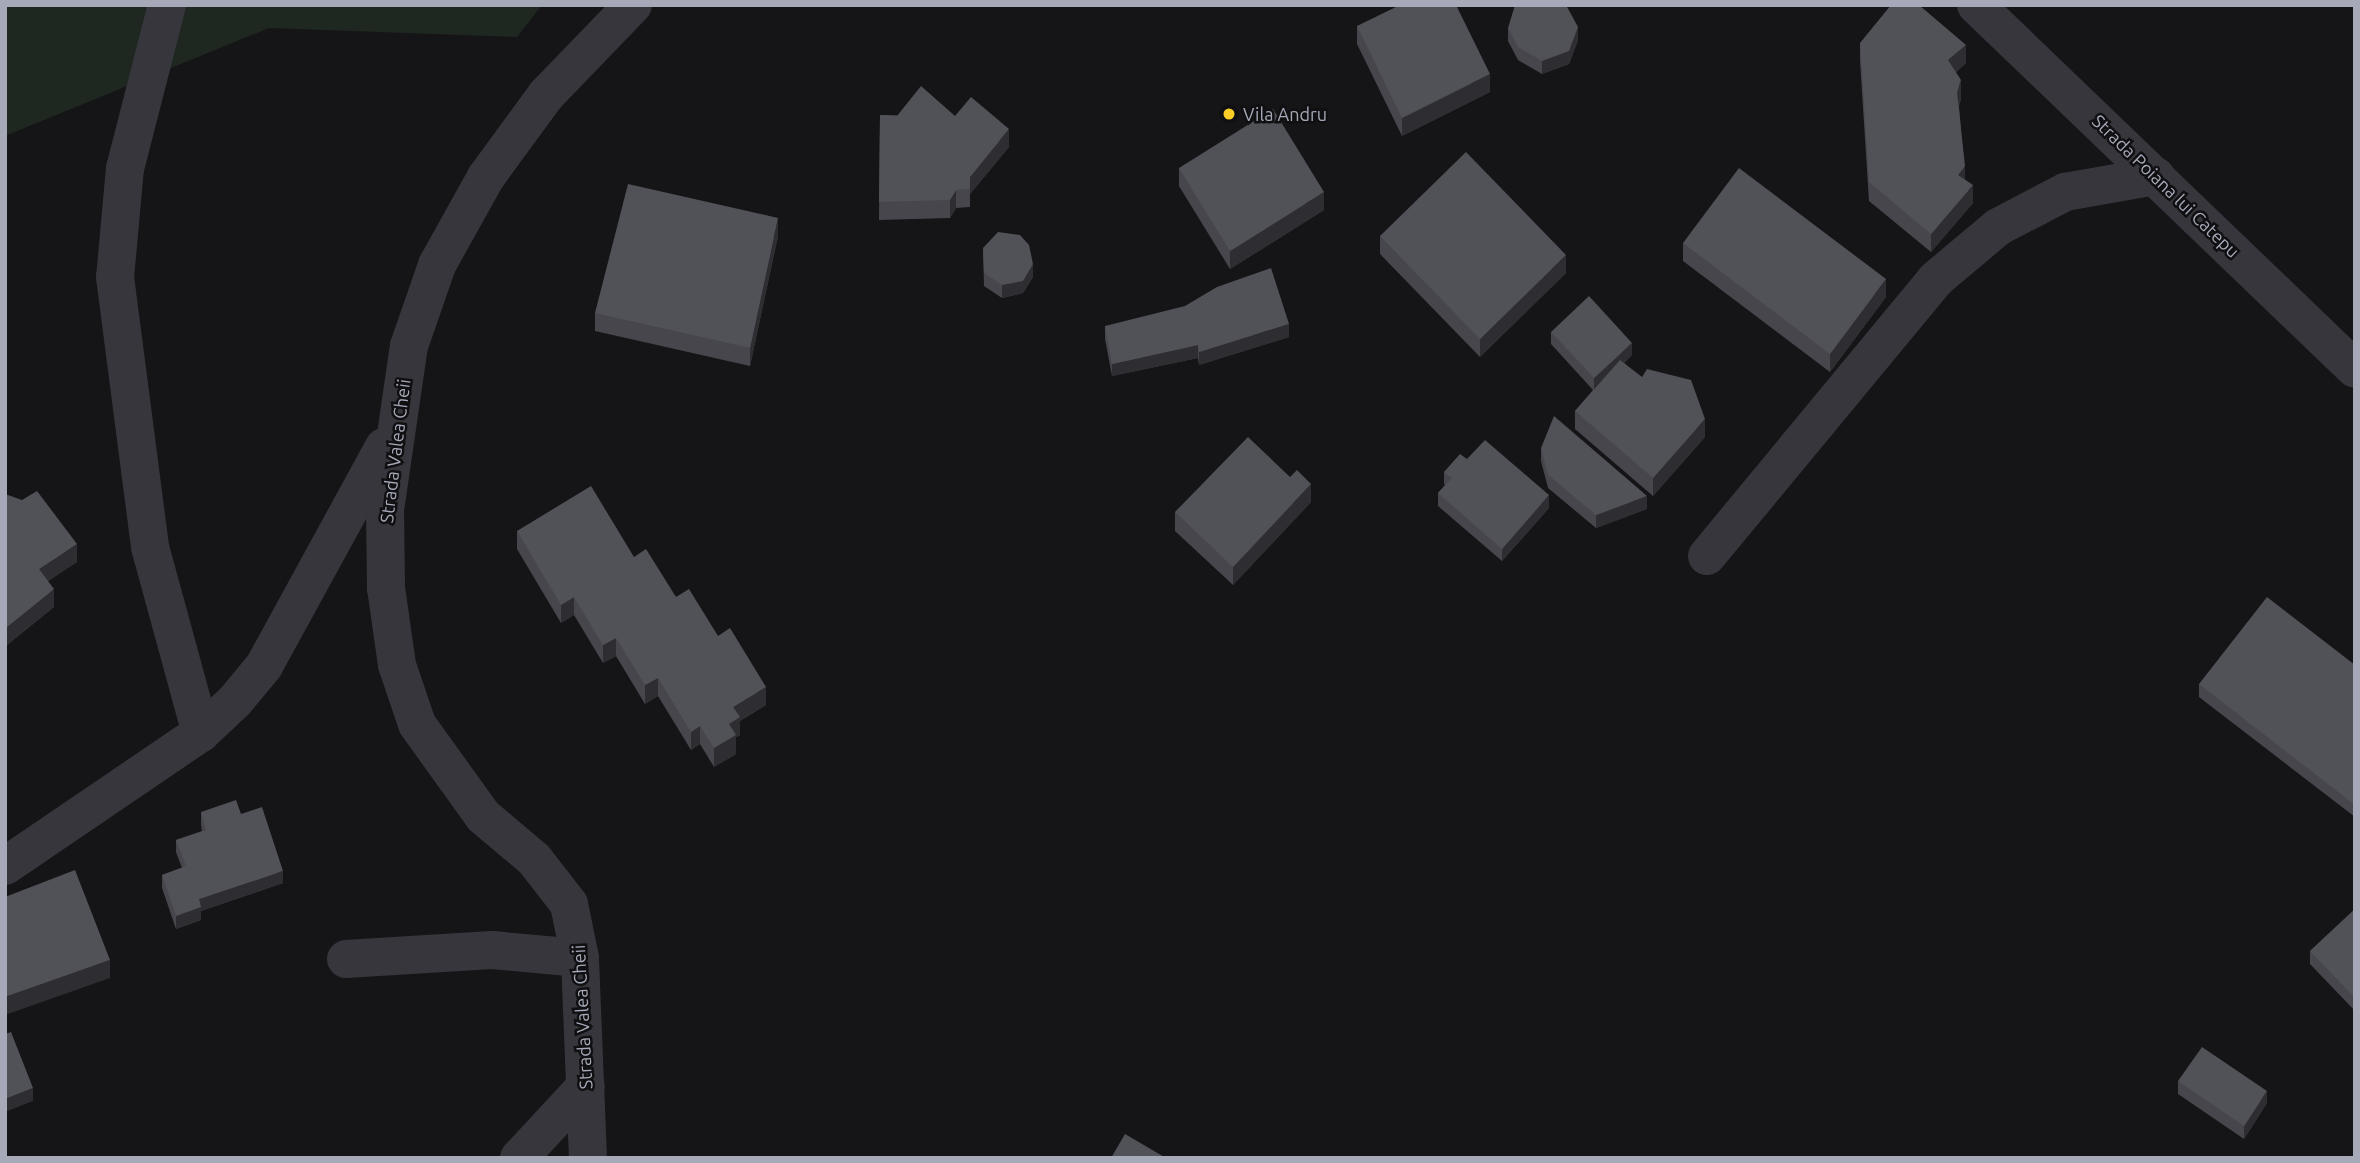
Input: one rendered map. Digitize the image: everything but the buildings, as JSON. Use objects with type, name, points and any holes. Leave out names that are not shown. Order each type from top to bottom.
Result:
[{"type":"street","points":[[167,5],[125,168],[115,277],[150,547],[201,733]]},
{"type":"street","name":"Strada Valea Cheii","points":[[588,1158],[580,958],[569,904],[557,884],[483,816],[417,724],[401,677],[386,588],[385,510],[394,426],[409,346],[437,265],[480,188],[546,95],[633,5]]},
{"type":"street","name":"Strada Poiana lui Catepu","points":[[1976,5],[2355,369]]},
{"type":"street","points":[[1707,556],[1935,280],[1987,236],[2065,192],[2156,176]]},
{"type":"street","points":[[5,866],[201,733],[264,666],[394,426]]},
{"type":"street","points":[[346,959],[492,950],[580,958]]},
{"type":"street","points":[[519,1158],[586,1086]]},
{"type":"shaded area","points":[[5,5],[542,5],[517,37],[269,28],[5,136]]},
{"type":"place","name":"Vila Andru","points":[[1229,114]]}]
